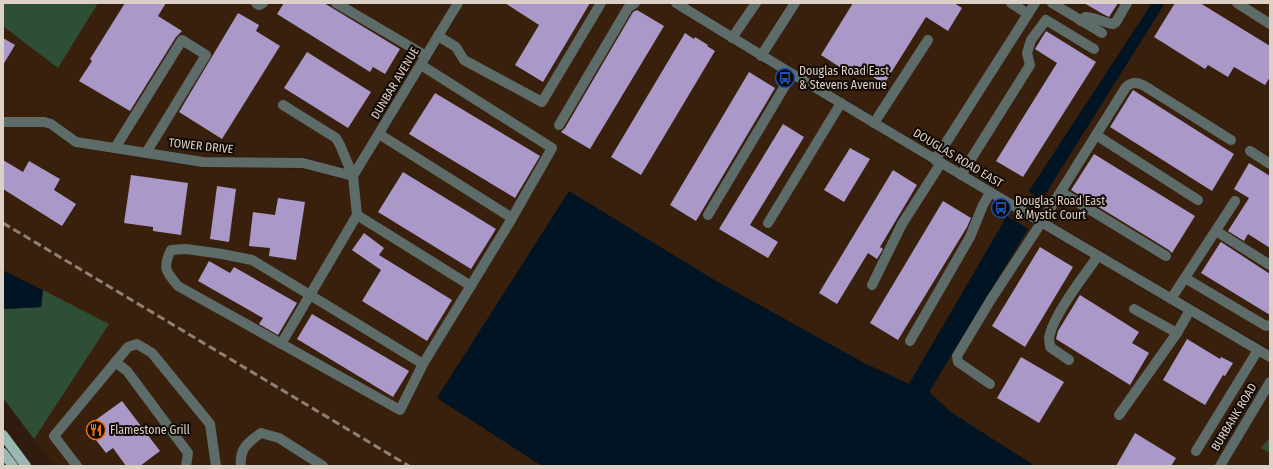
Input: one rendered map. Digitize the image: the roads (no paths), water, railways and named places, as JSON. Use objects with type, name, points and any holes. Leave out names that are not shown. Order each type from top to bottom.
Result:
[{"type":"main road","points":[[3,435],[26,466]]},
{"type":"main road","points":[[3,453],[13,466]]},
{"type":"main road","points":[[3,462],[6,466]]},
{"type":"street","points":[[256,3],[259,5],[263,3]]},
{"type":"street","points":[[336,3],[424,60],[552,148],[512,218],[423,364],[400,410],[178,286],[168,275],[165,261],[171,250],[186,249],[252,260],[423,364]]},
{"type":"street","name":"DUNBAR AVENUE","points":[[353,176],[458,3]]},
{"type":"street","points":[[438,36],[456,47],[464,60],[542,102],[601,3]]},
{"type":"street","points":[[559,125],[628,8],[635,3]]},
{"type":"street","name":"DOUGLAS ROAD EAST","points":[[676,3],[761,56],[990,193],[1270,357]]},
{"type":"street","points":[[732,38],[756,3]]},
{"type":"street","points":[[761,56],[795,3]]},
{"type":"street","points":[[1011,3],[1028,14]]},
{"type":"street","points":[[872,285],[902,224],[938,161],[1035,3]]},
{"type":"street","points":[[1052,3],[1102,33]]},
{"type":"street","points":[[1081,21],[1084,16],[1089,16],[1105,23],[1113,24],[1127,3]]},
{"type":"street","points":[[1237,3],[1270,24]]},
{"type":"street","points":[[961,175],[1030,65],[1027,53],[1031,40],[1046,20],[1094,49]]},
{"type":"street","points":[[115,148],[182,40],[206,55],[146,153]]},
{"type":"street","points":[[874,123],[928,40]]},
{"type":"street","points":[[708,215],[792,74]]},
{"type":"street","points":[[990,384],[958,362],[957,356],[990,301],[1041,223],[1126,87],[1131,83],[1137,83],[1231,140]]},
{"type":"street","points":[[768,223],[841,103]]},
{"type":"street","points":[[281,344],[357,214],[353,176],[336,138],[283,105]]},
{"type":"street","name":"TOWER DRIVE","points":[[3,122],[44,122],[51,124],[76,142],[203,162],[303,163],[353,176]]},
{"type":"street","points":[[379,134],[512,218]]},
{"type":"street","points":[[1096,135],[1198,200]]},
{"type":"street","points":[[1250,151],[1270,164]]},
{"type":"street","points":[[1060,192],[1166,256]]},
{"type":"street","points":[[910,342],[970,237],[983,205],[990,193]]},
{"type":"street","points":[[1171,299],[1235,201]]},
{"type":"street","points":[[357,214],[471,286]]},
{"type":"street","points":[[1216,231],[1270,265]]},
{"type":"street","points":[[1068,360],[1050,347],[1049,340],[1052,328],[1064,305],[1098,256]]},
{"type":"street","points":[[1185,278],[1266,326],[1270,325]]},
{"type":"street","points":[[1134,309],[1177,333]]},
{"type":"street","points":[[1119,415],[1177,333],[1190,310]]},
{"type":"street","points":[[77,466],[54,436],[128,347],[137,344],[152,353],[210,424],[216,466]]},
{"type":"street","points":[[1196,451],[1258,350]]},
{"type":"street","points":[[115,362],[127,371],[188,453],[186,466]]},
{"type":"street","name":"BURBANK ROAD","points":[[1220,466],[1270,382]]},
{"type":"street","points":[[241,466],[240,457],[246,444],[261,433],[278,438],[323,466]]},
{"type":"water","points":[[1152,3],[1165,3],[1041,201],[1029,191]]},
{"type":"water","points":[[569,191],[716,281],[864,363],[909,384],[1007,216],[1028,229],[929,392],[952,413],[1035,466],[542,466],[437,398]]},
{"type":"water","points":[[3,270],[43,290],[41,307],[3,309]]},
{"type":"railway","points":[[3,223],[409,466]]},
{"type":"place","name":"Douglas Road East & Stevens Avenue","points":[[785,78]]},
{"type":"place","name":"Douglas Road East & Mystic Court","points":[[1001,208]]},
{"type":"place","name":"Flamestone Grill","points":[[96,430]]}]
